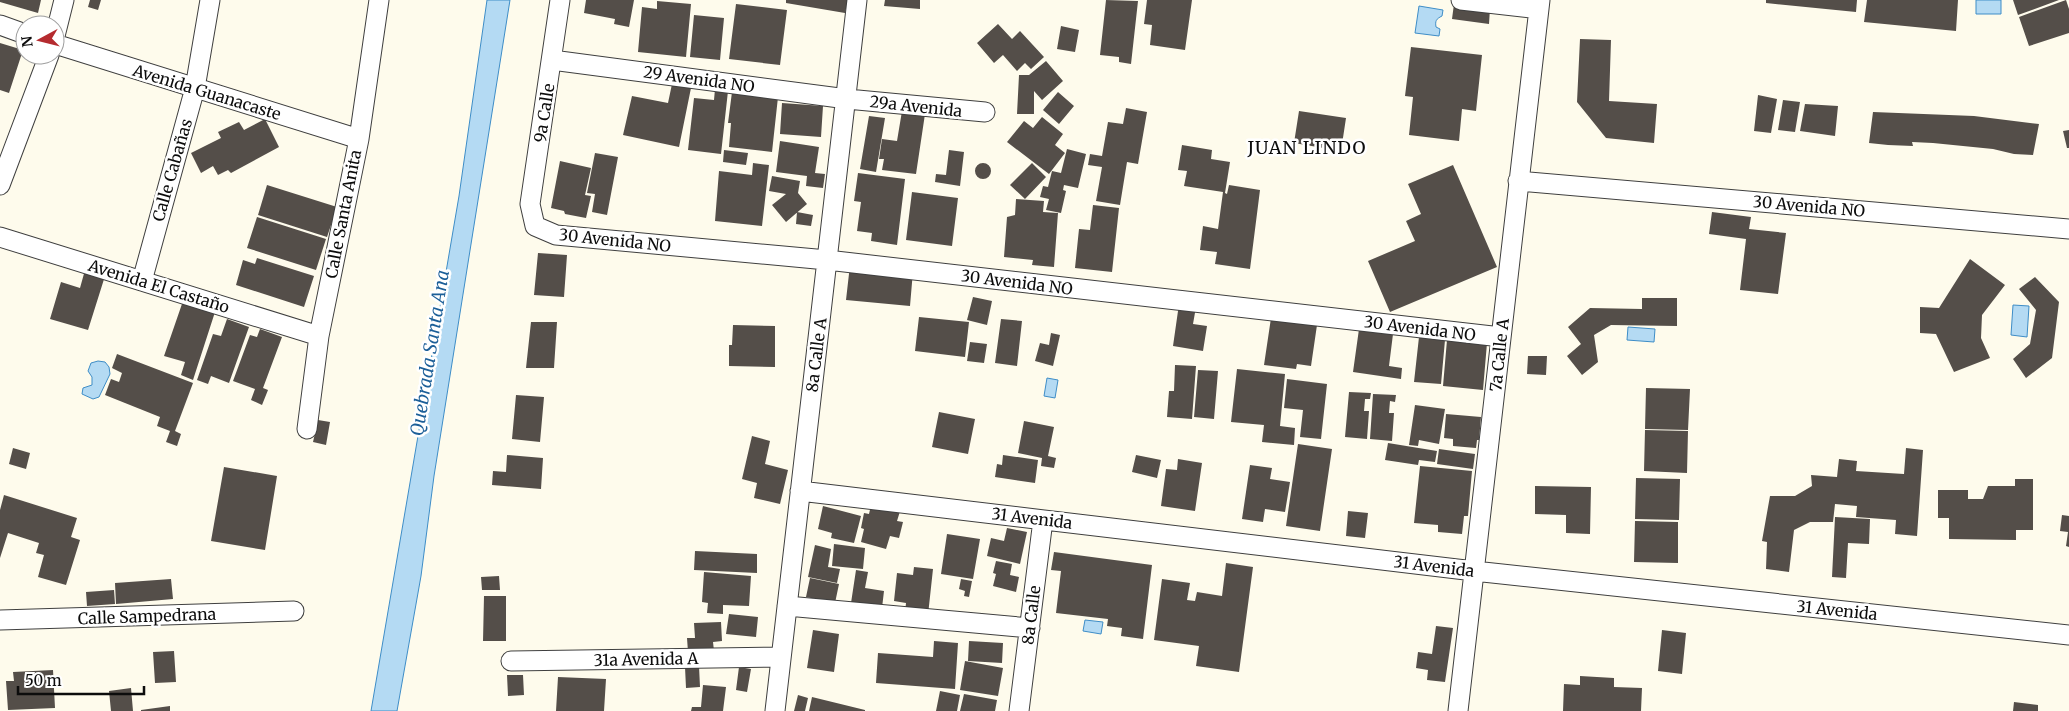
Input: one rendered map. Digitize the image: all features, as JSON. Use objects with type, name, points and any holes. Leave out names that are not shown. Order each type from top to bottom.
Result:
[{"type":"street","points":[[60,15],[64,0]]},
{"type":"street","name":"Calle Cabañas","points":[[142,281],[195,88],[210,0]]},
{"type":"street","name":"Calle Santa Anita","points":[[307,429],[319,336],[358,139],[379,0]]},
{"type":"street","name":"9a Calle","points":[[535,226],[530,204],[560,0]]},
{"type":"street","name":"8a Calle A","points":[[775,711],[857,0]]},
{"type":"street","points":[[1461,0],[1539,5]]},
{"type":"street","name":"7a Calle A","points":[[1458,711],[1539,5]]},
{"type":"street","points":[[0,25],[15,30]]},
{"type":"street","name":"Avenida Guanacaste","points":[[65,47],[358,139]]},
{"type":"street","name":"29 Avenida NO","points":[[552,60],[847,99]]},
{"type":"street","points":[[0,185],[45,65]]},
{"type":"street","name":"29a Avenida","points":[[847,99],[985,112]]},
{"type":"street","name":"30 Avenida NO","points":[[1518,181],[2069,229]]},
{"type":"street","name":"30 Avenida NO","points":[[535,226],[556,235],[827,260],[1501,337]]},
{"type":"street","name":"Avenida El Castaño","points":[[0,237],[319,336]]},
{"type":"street","name":"31 Avenida","points":[[800,491],[1474,571],[2069,635]]},
{"type":"street","name":"8a Calle","points":[[1020,711],[1043,520]]},
{"type":"street","points":[[787,606],[1030,628]]},
{"type":"street","name":"Calle Sampedrana","points":[[0,620],[294,611]]},
{"type":"street","name":"31a Avenida A","points":[[511,661],[781,657]]},
{"type":"water","points":[[487,0],[510,0],[434,476],[421,576],[397,711],[371,711],[459,196]]},
{"type":"water","points":[[1976,0],[2001,0],[2001,14],[1976,14]]},
{"type":"water","points":[[1419,6],[1443,10],[1442,16],[1436,22],[1436,27],[1440,29],[1439,36],[1415,33]]},
{"type":"water","points":[[2013,305],[2029,306],[2027,337],[2011,335]]},
{"type":"water","points":[[1628,327],[1655,329],[1654,342],[1627,340]]},
{"type":"water","points":[[105,362],[109,367],[110,374],[99,397],[93,399],[82,394],[83,388],[92,385],[92,377],[88,371],[91,363]]},
{"type":"water","points":[[1047,378],[1058,380],[1055,398],[1044,396]]},
{"type":"water","points":[[1085,620],[1103,622],[1101,634],[1083,631]]},
{"type":"building","points":[[0,0],[41,0],[38,13],[0,2]]},
{"type":"building","points":[[90,0],[101,0],[98,10],[88,7]]},
{"type":"building","points":[[586,0],[634,0],[629,27],[614,24],[615,19],[584,13]]},
{"type":"building","points":[[786,0],[848,0],[845,13],[786,3]]},
{"type":"building","points":[[885,0],[920,0],[920,9],[884,6]]},
{"type":"building","points":[[1106,0],[1138,1],[1131,64],[1119,62],[1119,57],[1100,55]]},
{"type":"building","points":[[1147,0],[1192,0],[1185,50],[1150,45],[1152,25],[1144,24]]},
{"type":"building","points":[[1766,0],[1857,0],[1856,12],[1766,3]]},
{"type":"building","points":[[1867,0],[1958,0],[1956,31],[1864,22]]},
{"type":"building","points":[[2013,0],[2059,0],[2018,15]]},
{"type":"building","points":[[2066,0],[2069,9],[2069,33],[2029,46],[2019,17]]},
{"type":"building","points":[[657,1],[691,4],[686,57],[638,52],[642,7],[657,9]]},
{"type":"building","points":[[736,4],[787,10],[780,65],[729,59]]},
{"type":"building","points":[[1454,4],[1490,8],[1489,24],[1452,19]]},
{"type":"building","points":[[694,15],[724,18],[720,60],[690,57]]},
{"type":"building","points":[[998,24],[1012,39],[1020,31],[1044,57],[1031,69],[1025,63],[1017,71],[1003,55],[994,63],[977,43]]},
{"type":"building","points":[[1061,26],[1079,30],[1075,52],[1057,49]]},
{"type":"building","points":[[1580,39],[1611,40],[1609,101],[1657,104],[1654,143],[1606,138],[1577,102]]},
{"type":"building","points":[[0,43],[15,48],[15,65],[18,65],[9,93],[0,90]]},
{"type":"building","points":[[1411,47],[1482,55],[1476,111],[1462,109],[1459,141],[1409,135],[1413,97],[1405,96]]},
{"type":"building","points":[[1046,61],[1063,81],[1042,100],[1034,91],[1034,114],[1017,114],[1019,75],[1029,75]]},
{"type":"building","points":[[672,84],[691,88],[679,147],[623,135],[632,96],[668,103]]},
{"type":"building","points":[[715,89],[728,91],[721,154],[688,150],[694,98],[714,100]]},
{"type":"building","points":[[732,92],[778,97],[772,152],[729,147],[731,123],[728,123]]},
{"type":"building","points":[[1058,92],[1074,106],[1059,124],[1043,110]]},
{"type":"building","points":[[1758,95],[1777,99],[1771,133],[1754,131]]},
{"type":"building","points":[[1783,100],[1800,102],[1795,132],[1778,130]]},
{"type":"building","points":[[782,103],[823,106],[821,137],[780,134]]},
{"type":"building","points":[[1805,104],[1838,106],[1835,136],[1800,131]]},
{"type":"building","points":[[1126,108],[1147,112],[1138,164],[1127,162],[1120,205],[1096,201],[1102,167],[1088,165],[1090,154],[1102,156],[1108,122],[1123,124]]},
{"type":"building","points":[[902,111],[925,114],[916,174],[882,170],[884,159],[879,159],[882,139],[897,141]]},
{"type":"building","points":[[1299,111],[1346,118],[1341,151],[1294,143]]},
{"type":"building","points":[[1873,112],[1974,116],[2039,124],[2033,155],[1933,143],[1912,142],[1913,146],[1888,145],[1869,143]]},
{"type":"building","points":[[869,116],[885,118],[876,172],[860,169]]},
{"type":"building","points":[[1042,117],[1063,134],[1055,145],[1065,153],[1049,174],[1007,142],[1024,121],[1033,128]]},
{"type":"building","points":[[265,119],[279,147],[231,173],[228,170],[218,175],[213,166],[201,173],[191,153],[221,138],[218,132],[239,122],[244,130]]},
{"type":"building","points":[[2069,130],[2069,148],[2067,148],[2063,131]]},
{"type":"building","points":[[780,141],[819,147],[815,173],[825,174],[823,188],[806,186],[807,176],[776,172]]},
{"type":"building","points":[[1182,145],[1212,150],[1211,159],[1230,162],[1225,193],[1227,194],[1229,185],[1260,190],[1250,269],[1215,264],[1217,252],[1200,250],[1203,226],[1218,229],[1223,192],[1184,186],[1187,171],[1178,170]]},
{"type":"building","points":[[1067,149],[1086,154],[1078,188],[1064,185],[1063,190],[1066,191],[1061,213],[1046,210],[1049,199],[1040,197],[1043,186],[1048,187],[1052,171],[1061,173]]},
{"type":"building","points":[[724,150],[748,153],[746,165],[723,162]]},
{"type":"building","points":[[949,150],[964,152],[960,186],[935,182],[936,174],[946,175]]},
{"type":"building","points":[[595,153],[618,157],[607,215],[592,212],[595,194],[587,193]]},
{"type":"building","points":[[560,161],[591,168],[585,195],[591,196],[586,218],[565,214],[564,211],[551,208]]},
{"type":"building","points":[[753,163],[769,165],[762,226],[715,221],[719,171],[752,175]]},
{"type":"building","points":[[980,163],[986,163],[991,168],[989,177],[980,179],[975,174],[975,168]]},
{"type":"building","points":[[1032,163],[1046,177],[1025,199],[1010,185]]},
{"type":"building","points":[[1453,165],[1497,267],[1390,312],[1368,261],[1415,241],[1406,221],[1421,214],[1408,184]]},
{"type":"building","points":[[858,173],[905,179],[897,245],[871,241],[872,233],[857,231],[861,202],[854,201]]},
{"type":"building","points":[[772,176],[800,181],[798,193],[807,204],[786,222],[772,205],[786,194],[769,191]]},
{"type":"building","points":[[267,185],[337,207],[327,237],[258,215]]},
{"type":"building","points":[[912,192],[958,198],[952,246],[906,240]]},
{"type":"building","points":[[1016,199],[1044,201],[1043,212],[1058,213],[1054,267],[1032,265],[1033,260],[1004,257],[1007,217],[1015,215]]},
{"type":"building","points":[[1093,205],[1119,208],[1112,272],[1075,268],[1079,229],[1090,230]]},
{"type":"building","points":[[797,212],[813,215],[811,226],[796,224]]},
{"type":"building","points":[[1712,212],[1751,217],[1749,229],[1786,233],[1778,294],[1740,290],[1746,239],[1709,234]]},
{"type":"building","points":[[257,217],[326,239],[316,270],[247,248]]},
{"type":"building","points":[[538,253],[567,255],[564,297],[534,295]]},
{"type":"building","points":[[257,258],[314,276],[304,307],[236,285],[243,260],[255,264]]},
{"type":"building","points":[[1970,259],[2005,285],[1982,315],[1981,338],[1990,358],[1954,372],[1936,334],[1920,333],[1920,307],[1939,308]]},
{"type":"building","points":[[850,265],[913,271],[910,306],[846,300]]},
{"type":"building","points":[[85,270],[105,276],[88,330],[50,319],[61,282],[80,288]]},
{"type":"building","points":[[2035,277],[2059,302],[2052,358],[2026,378],[2013,359],[2030,344],[2036,310],[2019,289]]},
{"type":"building","points":[[973,297],[992,301],[987,325],[967,320]]},
{"type":"building","points":[[1642,298],[1677,298],[1677,326],[1611,325],[1594,335],[1598,362],[1582,375],[1567,356],[1581,344],[1568,327],[1590,308],[1642,309]]},
{"type":"building","points":[[183,301],[215,312],[193,380],[181,375],[185,362],[164,356]]},
{"type":"building","points":[[1179,304],[1196,307],[1193,324],[1207,326],[1203,351],[1173,346]]},
{"type":"building","points":[[919,317],[969,322],[965,357],[915,351]]},
{"type":"building","points":[[1271,318],[1317,325],[1311,366],[1297,364],[1296,369],[1264,365]]},
{"type":"building","points":[[227,319],[249,327],[229,383],[211,376],[208,384],[197,380],[213,334],[221,336]]},
{"type":"building","points":[[1001,319],[1022,321],[1017,366],[995,363]]},
{"type":"building","points":[[531,322],[557,322],[554,368],[526,368]]},
{"type":"building","points":[[733,325],[775,326],[775,367],[729,366],[729,345],[732,345]]},
{"type":"building","points":[[260,329],[282,337],[263,388],[268,390],[262,405],[251,400],[255,389],[233,381],[250,335],[257,337]]},
{"type":"building","points":[[1359,329],[1393,334],[1389,366],[1402,368],[1401,379],[1353,372]]},
{"type":"building","points":[[1051,333],[1060,335],[1053,366],[1035,361],[1040,343],[1049,345]]},
{"type":"building","points":[[1419,337],[1445,340],[1441,384],[1414,382]]},
{"type":"building","points":[[1447,340],[1487,343],[1483,390],[1443,386]]},
{"type":"building","points":[[970,342],[987,344],[984,363],[967,361]]},
{"type":"building","points":[[117,354],[193,383],[175,431],[181,434],[177,446],[166,442],[170,431],[157,426],[160,417],[105,395],[111,379],[119,382],[122,373],[112,368]]},
{"type":"building","points":[[1528,356],[1547,356],[1546,375],[1527,374]]},
{"type":"building","points":[[1175,365],[1196,366],[1192,419],[1167,417],[1169,391],[1174,391]]},
{"type":"building","points":[[1237,369],[1285,374],[1280,426],[1295,428],[1294,445],[1262,442],[1264,425],[1231,422]]},
{"type":"building","points":[[1198,370],[1218,371],[1214,419],[1194,417]]},
{"type":"building","points":[[1287,379],[1327,384],[1321,439],[1300,437],[1303,410],[1284,408]]},
{"type":"building","points":[[1646,388],[1690,389],[1688,430],[1645,429]]},
{"type":"building","points":[[1349,392],[1371,393],[1370,399],[1365,399],[1364,411],[1369,411],[1367,439],[1345,437]]},
{"type":"building","points":[[1373,394],[1396,395],[1395,402],[1390,401],[1389,413],[1394,413],[1392,441],[1370,439]]},
{"type":"building","points":[[516,395],[544,397],[540,442],[512,439]]},
{"type":"building","points":[[1415,405],[1445,409],[1439,444],[1419,440],[1418,446],[1409,445]]},
{"type":"building","points":[[939,412],[975,419],[968,454],[932,447]]},
{"type":"building","points":[[1446,414],[1481,417],[1479,440],[1477,440],[1476,448],[1453,446],[1453,439],[1444,438]]},
{"type":"building","points":[[318,420],[330,422],[326,445],[313,442]]},
{"type":"building","points":[[1024,421],[1054,427],[1048,456],[1056,458],[1054,468],[1041,466],[1042,458],[1018,453]]},
{"type":"building","points":[[1645,430],[1688,431],[1687,473],[1644,471]]},
{"type":"building","points":[[752,436],[770,441],[765,464],[788,470],[780,504],[754,498],[757,483],[742,479]]},
{"type":"building","points":[[1388,443],[1437,451],[1435,462],[1419,460],[1418,465],[1385,460]]},
{"type":"building","points":[[1298,444],[1332,449],[1320,531],[1286,526]]},
{"type":"building","points":[[13,448],[30,453],[26,469],[9,464]]},
{"type":"building","points":[[1906,448],[1923,450],[1917,536],[1895,534],[1896,520],[1856,517],[1857,506],[1835,504],[1833,522],[1810,522],[1794,530],[1789,572],[1766,569],[1767,542],[1762,541],[1770,496],[1795,496],[1812,486],[1811,475],[1837,477],[1839,459],[1857,461],[1856,471],[1904,474]]},
{"type":"building","points":[[1439,449],[1475,454],[1473,469],[1437,464]]},
{"type":"building","points":[[507,455],[543,458],[541,489],[492,485],[493,471],[506,472]]},
{"type":"building","points":[[1003,455],[1038,460],[1035,483],[995,477],[997,464],[1002,465]]},
{"type":"building","points":[[1136,455],[1161,460],[1157,478],[1132,472]]},
{"type":"building","points":[[1178,459],[1202,463],[1195,511],[1161,506],[1166,469],[1177,470]]},
{"type":"building","points":[[1250,465],[1272,468],[1270,479],[1290,482],[1285,512],[1265,509],[1263,522],[1242,519]]},
{"type":"building","points":[[1420,466],[1472,471],[1468,516],[1464,516],[1462,534],[1438,532],[1438,525],[1414,523]]},
{"type":"building","points":[[224,467],[277,476],[265,550],[211,541]]},
{"type":"building","points":[[1636,478],[1680,479],[1679,520],[1635,519]]},
{"type":"building","points":[[2015,479],[2033,479],[2033,530],[2016,530],[2016,540],[1949,539],[1949,518],[1938,518],[1938,490],[1968,490],[1968,499],[1983,499],[1988,486],[2015,486]]},
{"type":"building","points":[[1535,486],[1591,487],[1590,534],[1566,533],[1566,515],[1535,514]]},
{"type":"building","points":[[4,495],[77,518],[71,537],[80,540],[66,585],[38,577],[44,555],[36,553],[39,543],[8,533],[0,558],[0,510]]},
{"type":"building","points":[[872,501],[901,508],[897,521],[903,522],[899,538],[890,536],[886,549],[861,542],[864,529],[861,528],[864,513],[869,514]]},
{"type":"building","points":[[823,506],[861,516],[854,543],[831,538],[832,533],[818,529]]},
{"type":"building","points":[[1348,511],[1368,513],[1365,538],[1346,536]]},
{"type":"building","points":[[2062,515],[2069,516],[2069,547],[2066,546],[2068,532],[2060,531]]},
{"type":"building","points":[[1835,517],[1870,519],[1869,544],[1848,543],[1846,578],[1832,577]]},
{"type":"building","points":[[1635,521],[1678,522],[1678,563],[1634,562]]},
{"type":"building","points":[[1007,528],[1027,532],[1020,564],[987,556],[991,538],[1004,541]]},
{"type":"building","points":[[947,534],[980,539],[973,579],[941,574]]},
{"type":"building","points":[[834,544],[865,548],[863,569],[832,566]]},
{"type":"building","points":[[815,545],[831,549],[828,567],[840,569],[837,583],[808,577]]},
{"type":"building","points":[[695,551],[757,554],[757,573],[694,570]]},
{"type":"building","points":[[1054,552],[1152,565],[1143,639],[1121,636],[1122,628],[1107,626],[1108,619],[1056,613],[1061,571],[1051,570]]},
{"type":"building","points":[[996,561],[1012,564],[1010,575],[1019,577],[1016,592],[993,586],[996,574],[993,573]]},
{"type":"building","points":[[1226,563],[1253,567],[1239,672],[1196,666],[1199,646],[1154,640],[1162,579],[1190,583],[1187,600],[1195,601],[1197,592],[1222,596]]},
{"type":"building","points":[[914,567],[933,569],[928,615],[905,613],[906,603],[894,601],[897,573],[913,575]]},
{"type":"building","points":[[856,570],[868,572],[865,588],[884,591],[882,608],[851,603]]},
{"type":"building","points":[[704,572],[751,576],[749,606],[723,605],[723,614],[707,613],[708,603],[702,602]]},
{"type":"building","points":[[499,576],[500,590],[482,590],[481,577]]},
{"type":"building","points":[[810,578],[839,584],[835,603],[806,597]]},
{"type":"building","points":[[171,579],[173,599],[116,604],[115,583]]},
{"type":"building","points":[[961,579],[972,581],[969,597],[964,596],[965,591],[959,589]]},
{"type":"building","points":[[114,590],[115,604],[87,606],[86,592]]},
{"type":"building","points":[[484,596],[506,596],[506,641],[483,641]]},
{"type":"building","points":[[729,614],[758,617],[756,637],[726,634]]},
{"type":"building","points":[[721,622],[722,641],[713,642],[714,651],[688,652],[687,638],[695,638],[694,623]]},
{"type":"building","points":[[1436,626],[1453,628],[1445,682],[1427,680],[1428,670],[1416,668],[1418,652],[1432,654]]},
{"type":"building","points":[[813,630],[839,634],[834,672],[807,668]]},
{"type":"building","points":[[1662,630],[1686,633],[1682,674],[1658,671]]},
{"type":"building","points":[[934,641],[958,643],[955,689],[876,683],[878,653],[933,657]]},
{"type":"building","points":[[969,641],[1003,643],[1002,663],[968,661]]},
{"type":"building","points":[[174,651],[176,682],[155,683],[153,652]]},
{"type":"building","points":[[965,661],[1003,668],[998,696],[960,690]]},
{"type":"building","points":[[699,666],[700,687],[686,688],[685,667]]},
{"type":"building","points":[[739,667],[751,669],[747,692],[736,690]]},
{"type":"building","points":[[53,670],[55,708],[8,710],[6,681],[14,681],[13,672]]},
{"type":"building","points":[[507,675],[523,675],[524,695],[508,696]]},
{"type":"building","points":[[1580,676],[1614,678],[1614,687],[1642,688],[1641,711],[1563,711],[1564,684],[1580,685]]},
{"type":"building","points":[[558,677],[606,679],[604,711],[556,711]]},
{"type":"building","points":[[703,685],[726,687],[723,711],[691,711],[692,707],[701,707]]},
{"type":"building","points":[[131,688],[133,711],[111,711],[109,691]]},
{"type":"building","points":[[940,691],[960,695],[957,711],[936,711]]},
{"type":"building","points":[[964,694],[997,700],[995,711],[960,711]]},
{"type":"building","points":[[798,695],[808,698],[805,711],[794,711]]},
{"type":"building","points":[[812,697],[865,710],[865,711],[809,711]]},
{"type":"building","points":[[2014,702],[2038,705],[2038,711],[2013,711]]},
{"type":"building","points":[[170,706],[170,711],[141,711],[141,710]]},
{"type":"district","name":"JUAN LINDO","points":[[1307,148]]},
{"type":"water label","name":"Quebrada Santa Ana","points":[[430,353]]}]
